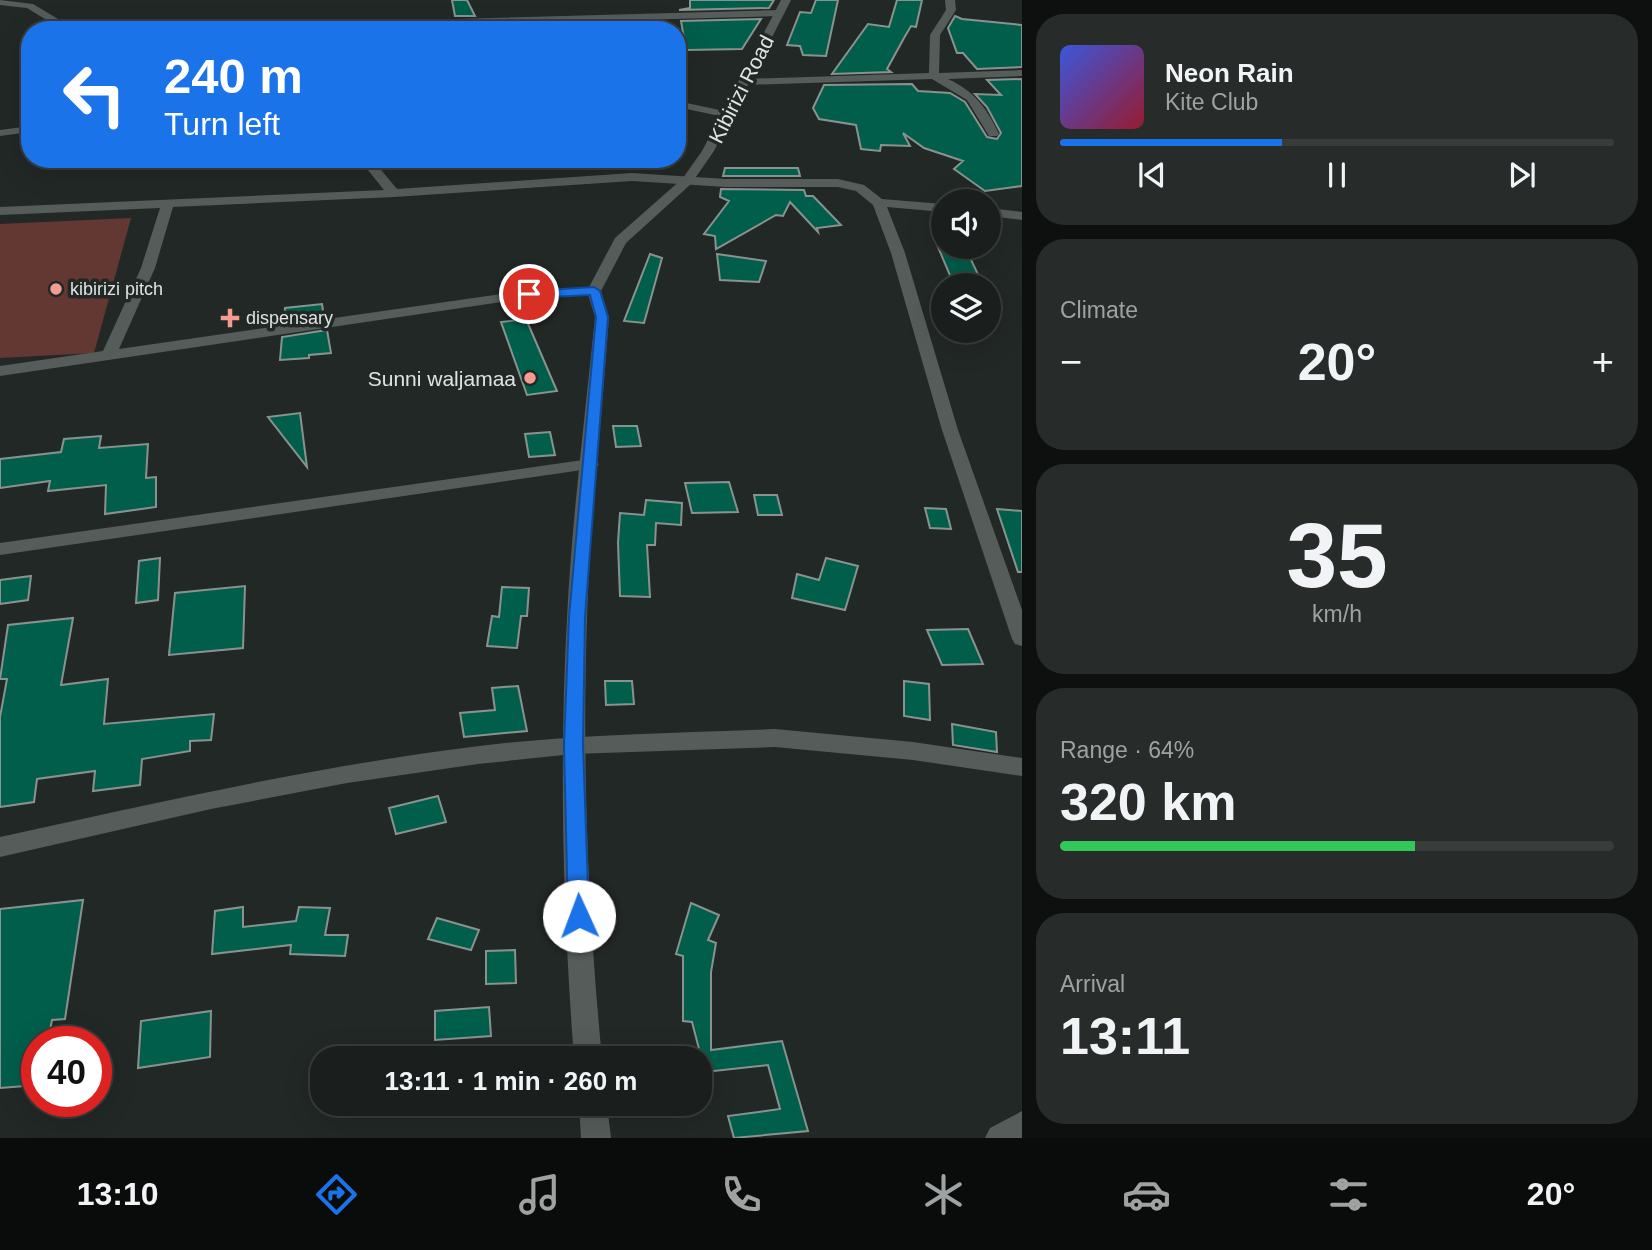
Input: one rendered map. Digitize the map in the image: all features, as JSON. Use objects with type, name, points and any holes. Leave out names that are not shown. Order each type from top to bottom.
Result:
[{"type":"street","points":[[934,76],[936,35],[951,10],[950,0]]},
{"type":"street","points":[[0,2],[30,6],[56,21]]},
{"type":"street","points":[[499,21],[578,20],[783,6]]},
{"type":"street","name":"Kibirizi Road","points":[[594,291],[620,241],[687,181],[708,151],[783,6]]},
{"type":"street","points":[[744,82],[1022,73]]},
{"type":"street","points":[[934,76],[973,97],[983,110],[993,134]]},
{"type":"street","points":[[686,106],[729,114]]},
{"type":"street","points":[[0,133],[21,131]]},
{"type":"street","points":[[373,168],[394,193]]},
{"type":"street","points":[[0,211],[394,193],[605,177],[838,183],[860,188],[879,203],[898,253],[950,430],[1022,639]]},
{"type":"street","points":[[109,355],[148,268],[168,202]]},
{"type":"street","points":[[879,203],[931,207]]},
{"type":"street","points":[[1001,213],[1022,216]]},
{"type":"street","points":[[0,371],[529,294],[594,291],[602,317],[577,617],[573,745],[587,1046]]},
{"type":"street","points":[[0,549],[590,464]]},
{"type":"street","points":[[0,847],[211,800],[347,774],[478,755],[573,745],[775,738],[913,751],[1022,767]]},
{"type":"street","points":[[594,1116],[596,1138]]},
{"type":"street","points":[[1000,1138],[1014,1133],[1022,1126]]},
{"type":"shaded area","name":"kibirizi pitch","points":[[131,218],[94,353],[0,358],[0,224]]},
{"type":"building","points":[[452,0],[467,0],[475,16],[455,16]]},
{"type":"building","points":[[690,0],[774,0],[769,8],[679,10],[690,8]]},
{"type":"building","points":[[816,0],[838,0],[826,56],[803,55],[800,46],[787,45],[800,12],[811,13]]},
{"type":"building","points":[[897,0],[922,0],[916,27],[911,26],[904,38],[887,69],[891,72],[832,74],[868,24],[889,27]]},
{"type":"building","points":[[955,16],[1022,25],[1022,67],[977,69],[963,53],[957,53],[948,28]]},
{"type":"building","points":[[761,19],[742,49],[686,50],[686,21],[681,21]]},
{"type":"building","points":[[1022,79],[1022,186],[982,189],[954,169],[963,161],[924,148],[903,133],[910,146],[881,145],[880,151],[861,149],[856,125],[819,119],[813,108],[824,85],[912,84],[918,91],[950,93],[965,102],[987,137],[997,139],[1001,133],[987,107],[975,94],[1001,95],[987,80]]},
{"type":"building","points":[[725,168],[798,168],[800,176],[723,176]]},
{"type":"building","points":[[721,189],[804,190],[806,196],[813,196],[841,225],[817,228],[818,232],[790,202],[783,216],[776,215],[716,249],[715,236],[704,234],[729,201],[720,197]]},
{"type":"building","points":[[650,254],[662,258],[644,323],[624,321]]},
{"type":"building","points":[[717,254],[766,261],[759,282],[720,280]]},
{"type":"building","points":[[943,259],[971,259],[977,273],[949,273]]},
{"type":"building","points":[[322,304],[324,317],[284,323],[285,308]]},
{"type":"building","points":[[526,319],[557,391],[527,395],[501,322]]},
{"type":"building","points":[[327,330],[331,353],[280,360],[282,337]]},
{"type":"building","points":[[300,413],[307,467],[268,417]]},
{"type":"building","points":[[613,426],[637,426],[641,446],[616,447]]},
{"type":"building","points":[[550,432],[555,455],[529,457],[525,434]]},
{"type":"building","points":[[101,436],[99,448],[148,444],[146,478],[156,477],[156,507],[105,514],[106,485],[48,491],[50,481],[0,488],[0,459],[61,452],[64,439]]},
{"type":"building","points":[[729,482],[738,512],[692,513],[685,483]]},
{"type":"building","points":[[754,495],[777,495],[782,515],[758,515]]},
{"type":"building","points":[[646,500],[682,503],[681,525],[656,523],[655,545],[647,545],[650,597],[620,596],[620,513],[644,515]]},
{"type":"building","points":[[925,508],[946,509],[951,529],[930,528]]},
{"type":"building","points":[[997,509],[1022,511],[1022,572],[1018,572]]},
{"type":"building","points":[[160,558],[158,600],[136,603],[139,561]]},
{"type":"building","points":[[826,558],[858,566],[845,610],[792,598],[797,574],[819,580]]},
{"type":"building","points":[[31,576],[28,600],[0,604],[0,580]]},
{"type":"building","points":[[245,586],[243,648],[169,655],[175,593]]},
{"type":"building","points":[[502,587],[529,588],[527,616],[521,616],[517,648],[487,646],[492,616],[499,617]]},
{"type":"building","points":[[73,618],[61,685],[108,679],[104,724],[214,714],[211,740],[190,741],[190,751],[142,759],[140,785],[93,791],[95,771],[37,779],[34,802],[0,807],[0,717],[7,679],[0,679],[8,625]]},
{"type":"building","points":[[968,629],[983,664],[942,665],[927,630]]},
{"type":"building","points":[[605,681],[632,681],[634,704],[606,705]]},
{"type":"building","points":[[904,681],[929,684],[930,720],[904,716]]},
{"type":"building","points":[[518,686],[527,731],[464,737],[460,713],[495,710],[492,688]]},
{"type":"building","points":[[952,724],[996,732],[997,752],[953,745]]},
{"type":"building","points":[[438,796],[446,822],[396,834],[389,808]]},
{"type":"building","points":[[83,900],[65,1019],[52,1020],[51,1026],[21,1026],[21,1086],[0,1088],[0,909]]},
{"type":"building","points":[[691,903],[719,915],[708,940],[716,943],[711,972],[711,1046],[698,1046],[692,1022],[683,1021],[683,956],[676,954]]},
{"type":"building","points":[[243,907],[243,927],[296,921],[299,907],[330,908],[325,935],[348,935],[345,956],[290,954],[291,945],[212,954],[215,911]]},
{"type":"building","points":[[437,918],[479,930],[471,950],[428,939]]},
{"type":"building","points":[[515,950],[516,983],[486,984],[486,951]]},
{"type":"building","points":[[489,1007],[491,1036],[435,1040],[435,1011]]},
{"type":"building","points":[[211,1011],[210,1057],[138,1068],[141,1021]]},
{"type":"building","points":[[782,1041],[808,1131],[734,1138],[728,1116],[780,1109],[768,1065],[712,1071],[712,1050]]},
{"type":"place","name":"kibirizi pitch","points":[[56,289]]},
{"type":"place","name":"dispensary","points":[[230,318]]},
{"type":"place","name":"Sunni waljamaa","points":[[530,378]]},
{"type":"route","points":[[529,294],[594,291],[602,317],[577,617],[573,745],[579,916]]}]
